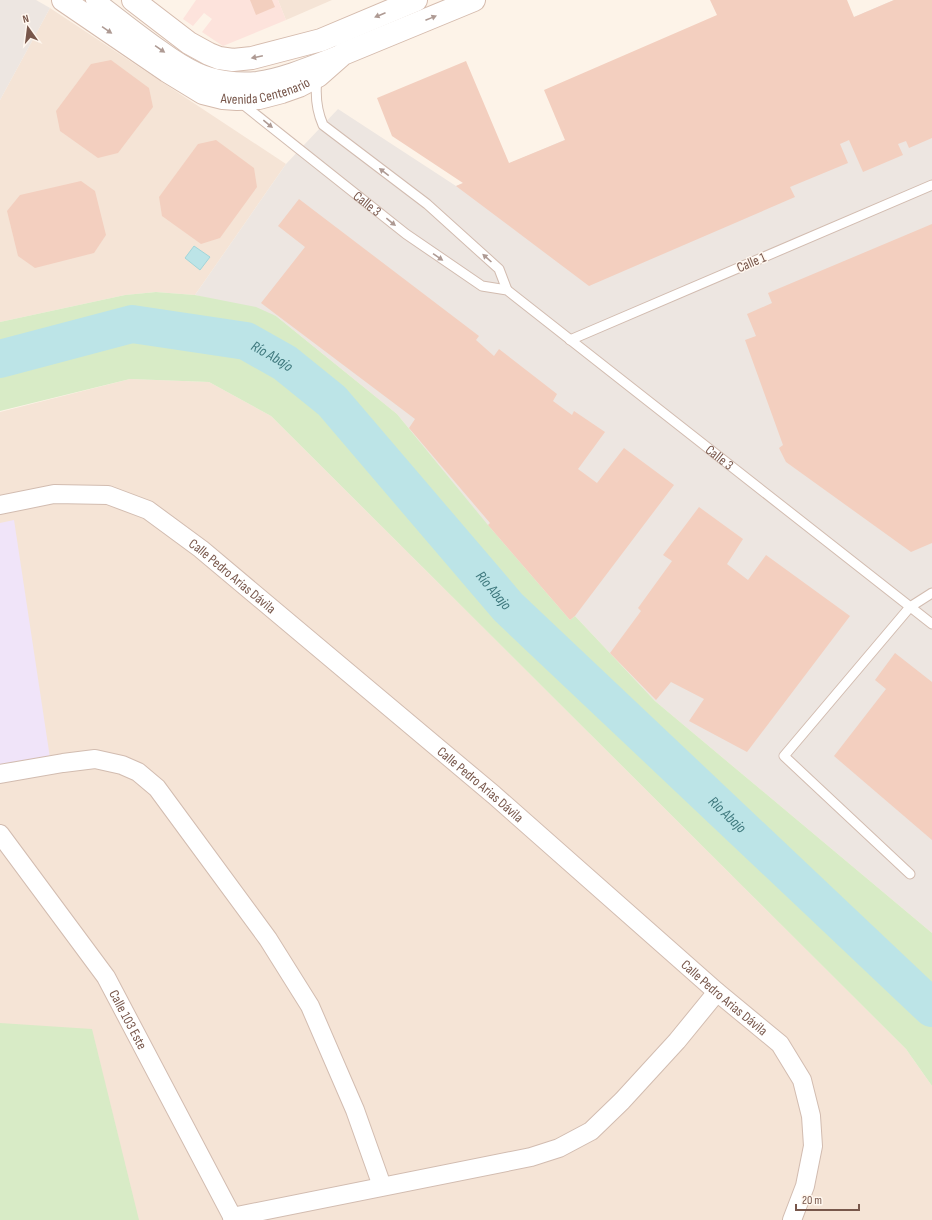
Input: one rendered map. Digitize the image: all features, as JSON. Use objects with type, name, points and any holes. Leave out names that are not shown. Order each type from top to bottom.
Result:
[{"type":"main road","name":"Avenida Centenario","points":[[63,0],[83,12],[167,71],[203,93],[237,100],[259,98],[299,86],[318,76],[343,54],[474,0]]},
{"type":"main road","name":"Avenida Centenario","points":[[133,0],[189,43],[219,58],[233,60],[264,56],[321,40],[416,0]]},
{"type":"street","points":[[83,12],[150,43],[180,64],[198,73],[218,79],[256,81],[281,75],[343,54]]},
{"type":"street","name":"Calle Pedro Arias Dávila","points":[[0,505],[54,494],[108,494],[148,510],[201,549],[494,795],[717,992],[780,1044],[802,1080],[811,1116],[813,1146],[805,1186],[792,1220]]},
{"type":"street","points":[[0,774],[63,763],[96,760],[122,765],[138,772],[156,788],[268,939],[310,1006],[355,1110],[382,1186]]},
{"type":"street","name":"Calle 103 Este","points":[[0,834],[106,977],[233,1219]]},
{"type":"street","points":[[233,1219],[382,1186],[531,1157],[559,1148],[591,1131],[622,1101],[677,1041],[717,992]]},
{"type":"lane","points":[[318,76],[315,91],[316,103],[318,114],[323,125],[427,204],[499,269],[507,290]]},
{"type":"lane","name":"Calle 3","points":[[237,100],[406,234],[482,286],[507,290],[932,624]]},
{"type":"lane","name":"Calle 1","points":[[570,340],[932,185]]},
{"type":"lane","points":[[910,874],[784,756],[910,607],[932,593]]},
{"type":"shaded area","points":[[0,0],[36,0],[50,8],[0,100]]},
{"type":"shaded area","points":[[196,0],[278,0],[286,20],[223,46],[202,32],[212,19],[204,13],[193,26],[183,19]]},
{"type":"shaded area","points":[[278,0],[332,0],[286,20]]},
{"type":"shaded area","points":[[894,0],[932,0],[932,933],[655,701],[575,616],[570,620],[486,523],[397,414],[276,316],[195,295],[286,164],[338,109],[456,186]]},
{"type":"shaded area","points":[[50,8],[286,164],[195,295],[156,292],[125,295],[0,322],[0,100]]},
{"type":"shaded area","points":[[130,379],[209,382],[271,416],[906,1049],[932,1086],[932,1220],[0,1220],[0,412]]},
{"type":"shaded area","points":[[14,520],[50,758],[0,768],[0,523]]},
{"type":"green space","points":[[156,292],[195,295],[256,307],[276,316],[397,414],[488,525],[570,620],[575,616],[655,701],[932,933],[932,1086],[906,1049],[271,416],[209,382],[130,379],[0,411],[0,322],[125,295]]},
{"type":"green space","points":[[0,1023],[92,1029],[139,1220],[0,1220]]},
{"type":"water","points":[[194,246],[210,257],[200,270],[185,258]]},
{"type":"building","points":[[250,0],[272,0],[275,7],[256,15]]},
{"type":"building","points":[[710,0],[847,0],[854,17],[894,0],[932,0],[932,138],[909,148],[906,141],[898,144],[903,155],[863,172],[849,140],[840,144],[848,163],[790,187],[795,197],[589,286],[456,186],[463,183],[392,136],[377,98],[466,61],[509,163],[565,140],[544,90],[717,15]]},
{"type":"building","points":[[111,60],[149,88],[153,107],[118,153],[98,158],[60,131],[56,111],[91,64]]},
{"type":"building","points":[[216,140],[254,168],[257,187],[220,238],[201,244],[162,216],[159,197],[198,144]]},
{"type":"building","points":[[81,181],[95,191],[106,235],[94,253],[35,268],[18,256],[7,211],[20,195]]},
{"type":"building","points":[[299,199],[479,336],[476,340],[494,356],[499,349],[557,394],[553,401],[572,415],[574,411],[605,432],[578,469],[597,483],[624,448],[674,485],[575,616],[570,620],[488,525],[490,523],[409,428],[415,419],[261,303],[305,247],[278,226]]},
{"type":"building","points":[[932,224],[932,543],[911,552],[786,462],[779,448],[783,445],[745,340],[756,336],[747,314],[772,303],[768,293]]},
{"type":"building","points":[[699,507],[743,539],[727,564],[748,580],[766,555],[850,616],[747,752],[689,721],[704,699],[671,682],[656,700],[610,653],[641,611],[638,608],[672,561],[663,555]]},
{"type":"building","points":[[895,653],[932,682],[932,840],[834,756],[886,689],[875,680]]},
{"type":"waterway","name":"Río Abajo","points":[[0,359],[132,324],[246,341],[285,363],[332,401],[508,607],[932,1008]]}]
